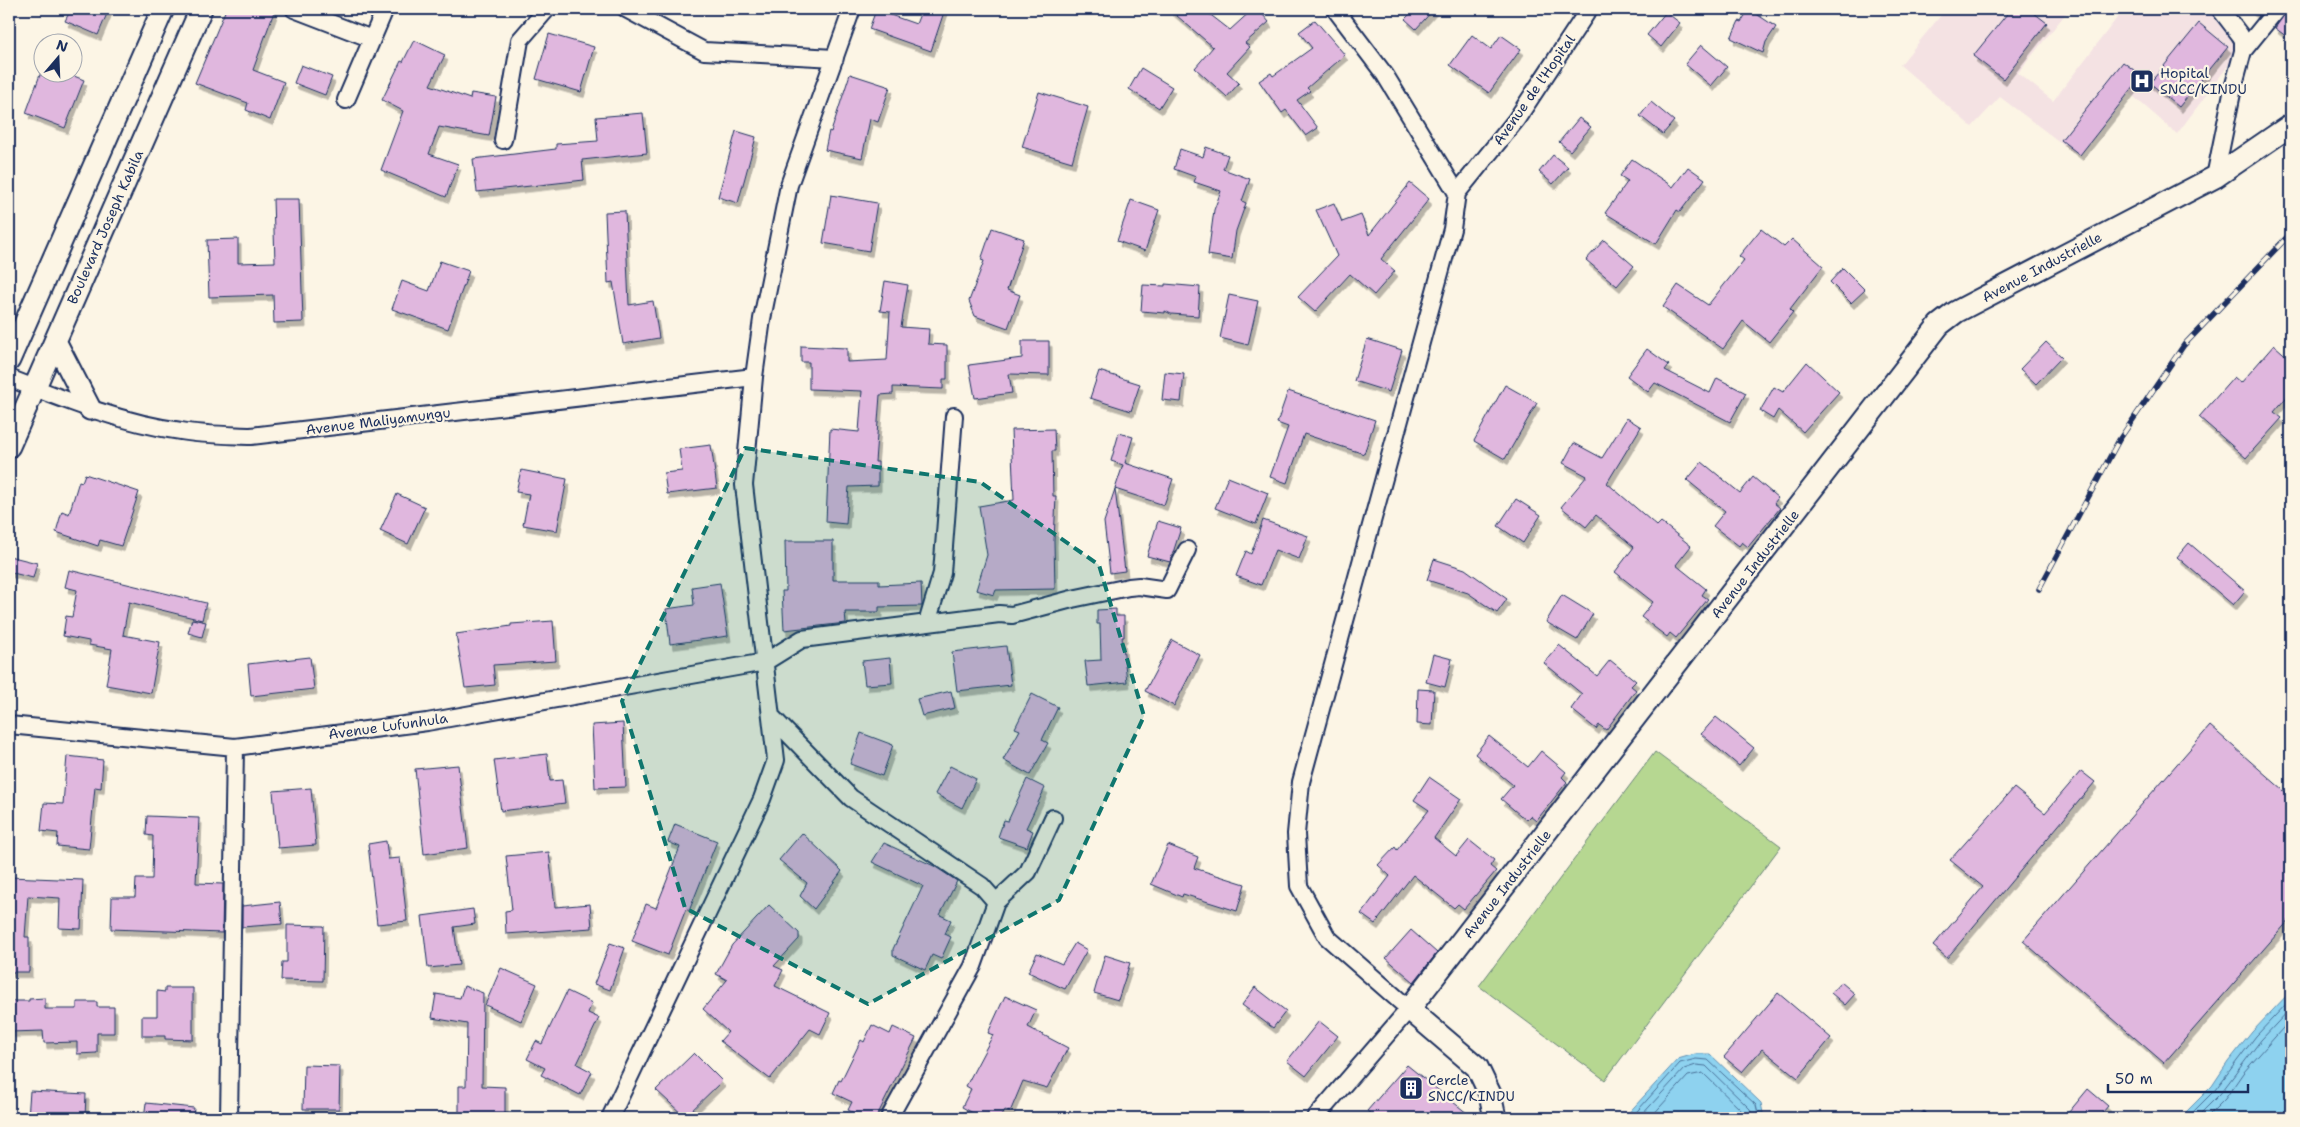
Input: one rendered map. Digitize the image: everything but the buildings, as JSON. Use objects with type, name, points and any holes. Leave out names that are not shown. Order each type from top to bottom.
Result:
[{"type":"street","points":[[9,360],[163,9]]},
{"type":"street","name":"Boulevard Joseph Kabila","points":[[9,446],[201,9]]},
{"type":"street","points":[[294,9],[372,38]]},
{"type":"street","points":[[346,100],[385,9]]},
{"type":"street","points":[[503,140],[520,40],[547,9]]},
{"type":"street","points":[[626,9],[704,51],[834,58]]},
{"type":"street","points":[[610,1118],[762,799],[776,760],[744,485],[754,377],[762,319],[789,185],[852,9]]},
{"type":"street","points":[[1334,9],[1385,75],[1457,193],[1450,238],[1301,782],[1296,834],[1299,886],[1327,937],[1477,1066],[1490,1094],[1495,1118]]},
{"type":"street","name":"Avenue de l'Hopital","points":[[1457,193],[1516,120],[1589,9]]},
{"type":"street","points":[[2215,177],[2233,88],[2243,51],[2243,40],[2220,9]]},
{"type":"street","points":[[2243,51],[2278,9]]},
{"type":"street","name":"Avenue Industrielle","points":[[1409,1009],[1939,325],[1956,312],[2215,177],[2291,125]]},
{"type":"street","points":[[55,341],[90,409]]},
{"type":"street","name":"Avenue Maliyamungu","points":[[9,378],[90,409],[183,432],[251,436],[754,377]]},
{"type":"street","points":[[927,623],[942,573],[954,416]]},
{"type":"street","points":[[765,662],[802,639],[999,614],[1012,615],[1072,599],[1129,587],[1168,590],[1187,550]]},
{"type":"street","name":"Avenue Lufunhula","points":[[9,725],[235,748],[427,722],[765,662]]},
{"type":"street","points":[[772,717],[851,798],[982,886],[996,902]]},
{"type":"street","points":[[229,1118],[235,748]]},
{"type":"street","points":[[890,1118],[973,966],[996,902],[1028,872],[1053,818]]},
{"type":"street","points":[[1315,1118],[1409,1009]]},
{"type":"highlighted area","points":[[745,448],[980,482],[1099,565],[1144,716],[1059,900],[868,1004],[685,908],[622,701]]},
{"type":"shaded area","name":"Hopital SNCC/KINDU","points":[[1946,9],[2063,9],[2067,12],[2018,73],[2053,101],[2124,9],[2205,9],[2245,43],[2177,134],[2126,90],[2073,152],[2000,97],[1972,127],[1900,65]]},
{"type":"green space","points":[[1655,752],[1781,846],[1605,1080],[1479,986]]},
{"type":"water","points":[[2291,991],[2291,1118],[2180,1118],[2212,1086],[2252,1032]]},
{"type":"water","points":[[1695,1054],[1710,1054],[1761,1103],[1764,1118],[1624,1118],[1678,1059]]},
{"type":"railway","points":[[2039,589],[2119,440],[2184,345],[2291,233]]},
{"type":"railway","points":[[1920,1118],[1924,1114]]},
{"type":"place","name":"Hopital SNCC/KINDU","points":[[2142,81]]},
{"type":"place","name":"Cercle SNCC/KINDU","points":[[1411,1088]]}]
